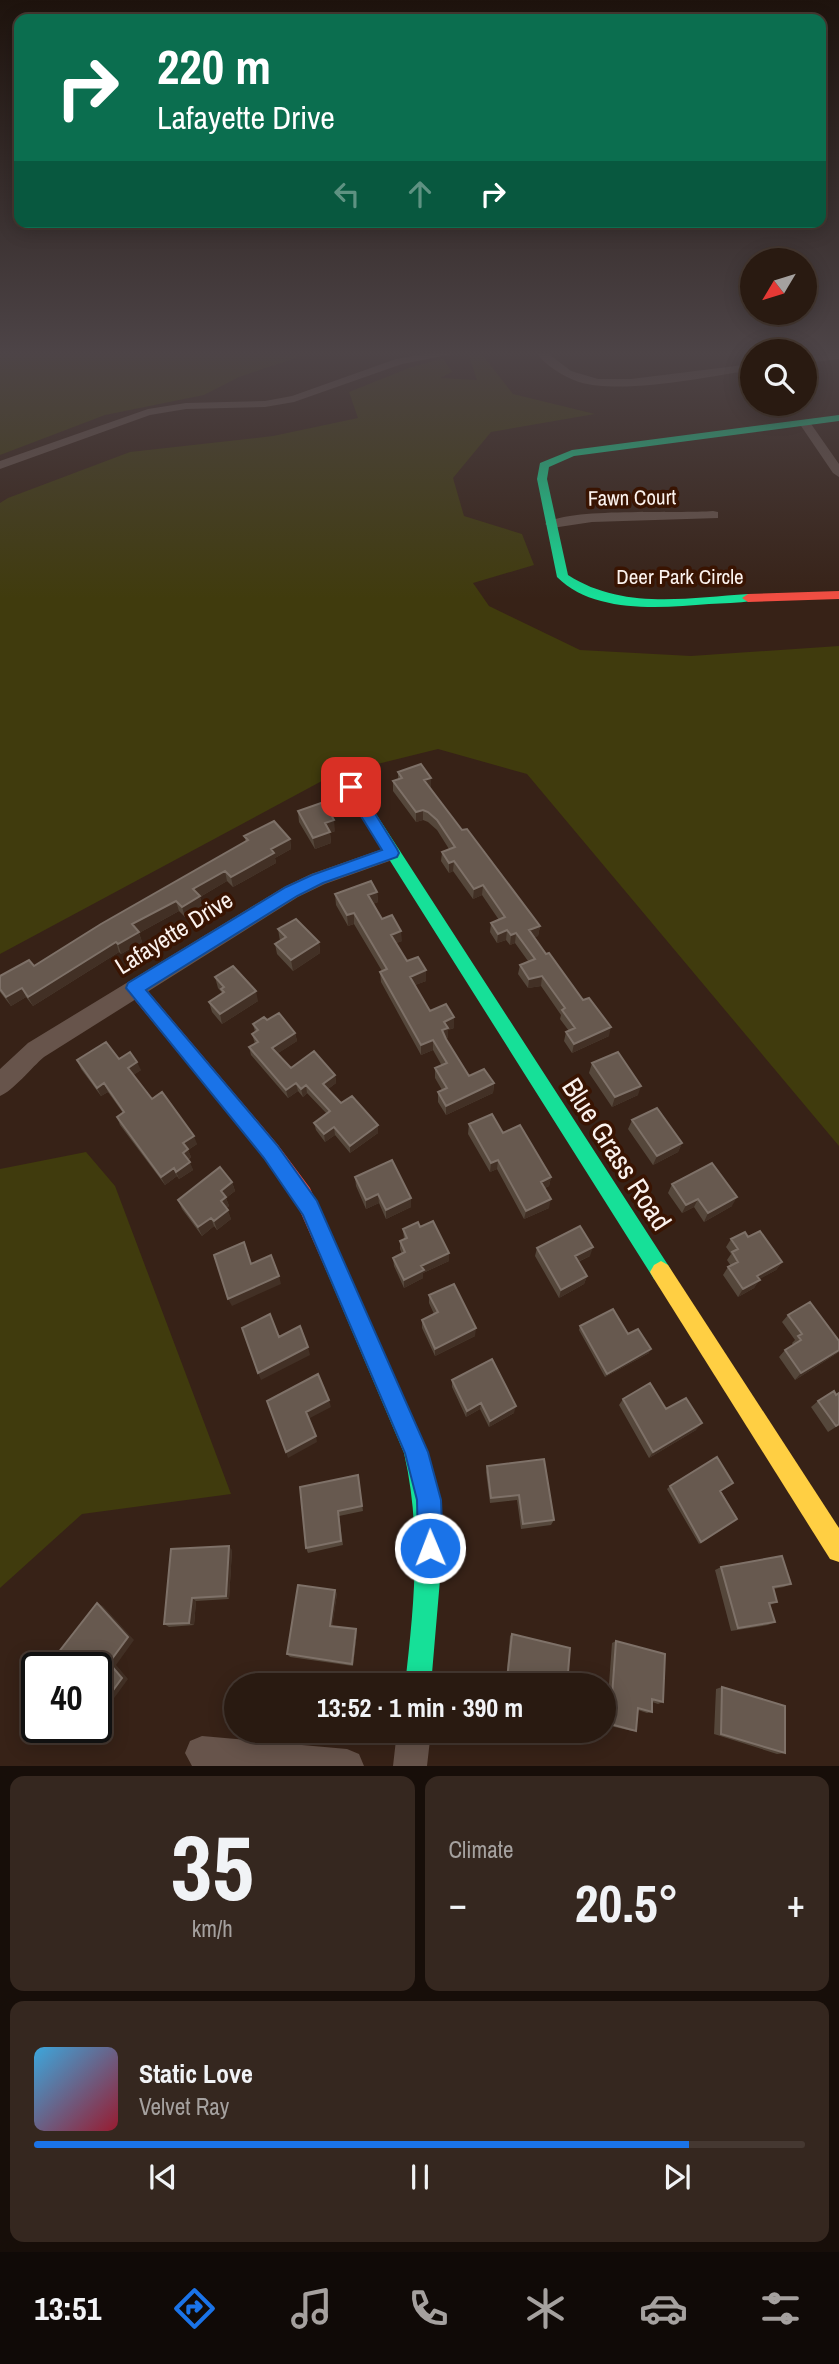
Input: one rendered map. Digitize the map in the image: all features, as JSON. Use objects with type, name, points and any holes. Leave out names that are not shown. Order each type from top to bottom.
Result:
[{"type":"street","points":[[0,465],[88,433]]},
{"type":"street","name":"Deer Park Circle","points":[[727,433],[564,455],[544,465],[542,471],[564,577],[578,589],[611,600],[839,595]]},
{"type":"street","points":[[812,433],[839,473]]},
{"type":"street","name":"Fawn Court","points":[[552,524],[583,519],[684,518],[713,515]]},
{"type":"street","name":"Blue Grass Road","points":[[351,787],[839,1550]]},
{"type":"street","name":"Lafayette Drive","points":[[0,1086],[11,1072],[36,1050],[292,892],[318,879],[391,853]]},
{"type":"street","points":[[135,988],[271,1152],[303,1195],[416,1452],[425,1476],[430,1521],[419,1673]]},
{"type":"street","points":[[410,1766],[413,1743]]},
{"type":"street","points":[[202,1753],[347,1766]]},
{"type":"shaded area","points":[[0,433],[57,433],[0,455]]},
{"type":"shaded area","points":[[285,433],[490,433],[453,478],[464,516],[522,534],[534,565],[473,583],[489,606],[580,650],[691,656],[839,646],[839,1146],[527,774],[438,749],[333,775],[0,954],[0,503],[130,452]]},
{"type":"shaded area","points":[[86,1152],[115,1186],[231,1494],[82,1514],[0,1588],[0,1169]]},
{"type":"building","points":[[421,764],[431,778],[424,780],[462,830],[467,829],[540,926],[529,930],[546,954],[549,953],[583,1000],[589,998],[611,1027],[574,1044],[566,1032],[575,1028],[562,1010],[565,1008],[542,976],[529,979],[520,965],[535,959],[516,933],[511,935],[507,930],[498,934],[491,923],[505,917],[483,885],[474,889],[454,861],[449,863],[442,852],[455,847],[437,820],[423,810],[416,812],[393,781],[402,778],[398,772]]},
{"type":"building","points":[[324,802],[334,820],[325,823],[330,832],[313,838],[298,811]]},
{"type":"building","points":[[274,821],[290,839],[271,849],[274,853],[231,877],[225,871],[193,889],[200,896],[182,907],[176,901],[132,924],[139,932],[118,944],[116,942],[28,997],[22,988],[6,997],[0,989],[0,976],[29,960],[34,966],[101,924],[248,840],[244,836]]},
{"type":"building","points":[[371,881],[377,892],[368,895],[382,919],[392,915],[401,931],[391,935],[407,961],[418,957],[426,970],[410,977],[430,1011],[446,1004],[454,1017],[444,1022],[448,1028],[442,1030],[446,1039],[469,1076],[484,1069],[494,1083],[446,1106],[438,1092],[447,1088],[435,1068],[447,1063],[433,1040],[421,1045],[380,972],[387,969],[354,913],[347,915],[335,894]]},
{"type":"building","points":[[296,919],[319,942],[291,960],[275,944],[286,937],[278,929]]},
{"type":"building","points":[[233,966],[256,991],[220,1014],[209,1002],[224,992],[221,989],[224,987],[215,977]]},
{"type":"building","points":[[279,1013],[295,1033],[272,1048],[291,1068],[314,1051],[335,1075],[323,1084],[341,1103],[352,1096],[378,1125],[350,1146],[334,1127],[324,1134],[314,1123],[330,1111],[306,1085],[301,1089],[296,1083],[286,1090],[249,1047],[258,1042],[252,1034],[258,1030],[253,1024],[264,1017],[267,1020]]},
{"type":"building","points":[[106,1042],[119,1059],[130,1052],[137,1062],[128,1068],[152,1099],[162,1092],[194,1136],[183,1143],[188,1149],[183,1153],[190,1162],[176,1172],[174,1168],[161,1177],[117,1117],[124,1112],[104,1083],[97,1088],[77,1060]]},
{"type":"building","points":[[618,1052],[641,1086],[615,1097],[592,1063]]},
{"type":"building","points":[[657,1108],[682,1143],[657,1156],[632,1120]]},
{"type":"building","points":[[492,1114],[503,1133],[520,1125],[551,1177],[541,1182],[551,1199],[526,1211],[498,1160],[491,1163],[469,1124]]},
{"type":"building","points":[[392,1160],[411,1198],[386,1210],[378,1194],[366,1200],[355,1177]]},
{"type":"building","points":[[712,1163],[737,1197],[708,1213],[698,1199],[686,1205],[672,1184]]},
{"type":"building","points":[[220,1167],[232,1182],[221,1191],[226,1197],[221,1201],[228,1210],[214,1221],[211,1218],[198,1227],[178,1200]]},
{"type":"building","points":[[433,1221],[449,1253],[421,1266],[424,1270],[404,1280],[393,1258],[405,1252],[400,1241],[407,1238],[403,1229],[418,1222],[420,1227]]},
{"type":"building","points":[[580,1226],[593,1247],[575,1256],[587,1276],[561,1290],[537,1248]]},
{"type":"building","points":[[760,1231],[782,1262],[757,1276],[760,1280],[743,1289],[728,1267],[738,1262],[732,1252],[738,1249],[731,1239],[745,1232],[748,1237]]},
{"type":"building","points":[[244,1242],[251,1264],[271,1255],[279,1276],[228,1299],[214,1255]]},
{"type":"building","points":[[454,1284],[476,1328],[435,1349],[422,1320],[438,1312],[429,1295]]},
{"type":"building","points":[[810,1302],[839,1341],[839,1350],[801,1373],[785,1350],[801,1340],[798,1336],[802,1334],[788,1315]]},
{"type":"building","points":[[613,1309],[628,1334],[638,1329],[651,1349],[607,1374],[580,1326]]},
{"type":"building","points":[[270,1314],[279,1337],[300,1326],[308,1347],[258,1373],[242,1328]]},
{"type":"building","points":[[492,1359],[516,1406],[490,1421],[481,1403],[467,1411],[452,1380]]},
{"type":"building","points":[[318,1374],[329,1400],[306,1412],[316,1436],[286,1452],[267,1401]]},
{"type":"building","points":[[650,1383],[666,1409],[686,1398],[702,1423],[653,1452],[623,1399]]},
{"type":"building","points":[[834,1391],[836,1395],[839,1393],[839,1424],[836,1426],[818,1401]]},
{"type":"building","points":[[717,1457],[733,1483],[720,1491],[737,1519],[701,1542],[670,1486]]},
{"type":"building","points":[[544,1459],[554,1520],[523,1524],[519,1495],[491,1498],[487,1466]]},
{"type":"building","points":[[358,1475],[362,1506],[338,1511],[341,1541],[306,1548],[300,1487]]},
{"type":"building","points":[[229,1546],[226,1596],[192,1598],[189,1623],[164,1624],[171,1549]]},
{"type":"building","points":[[782,1556],[791,1584],[773,1587],[777,1602],[769,1603],[775,1622],[738,1628],[721,1567]]},
{"type":"building","points":[[298,1585],[335,1590],[330,1626],[356,1629],[352,1664],[287,1654]]},
{"type":"building","points":[[97,1603],[128,1637],[112,1659],[112,1652],[59,1652]]},
{"type":"building","points":[[512,1634],[570,1648],[568,1673],[508,1673]]},
{"type":"building","points":[[616,1641],[665,1654],[663,1702],[652,1699],[652,1712],[638,1708],[636,1731],[616,1726],[616,1673],[614,1673]]},
{"type":"building","points":[[112,1666],[122,1678],[112,1692]]},
{"type":"building","points":[[722,1687],[785,1706],[785,1753],[721,1734]]},
{"type":"traffic: fast","points":[[721,433],[572,453],[544,465],[542,479],[563,577],[582,589],[603,597],[651,603],[748,598]]},
{"type":"traffic: fast","points":[[351,787],[661,1272]]},
{"type":"traffic: fast","points":[[333,1263],[416,1452],[423,1481],[427,1510],[428,1568],[419,1673]]},
{"type":"traffic: slow","points":[[661,1272],[839,1550]]},
{"type":"traffic: jam","points":[[748,598],[839,595]]},
{"type":"traffic: jam","points":[[135,988],[271,1151],[303,1195],[333,1263]]},
{"type":"route","points":[[351,787],[391,853],[318,879],[292,892],[135,988],[271,1152],[310,1208],[425,1476],[429,1500],[430,1548]]}]
